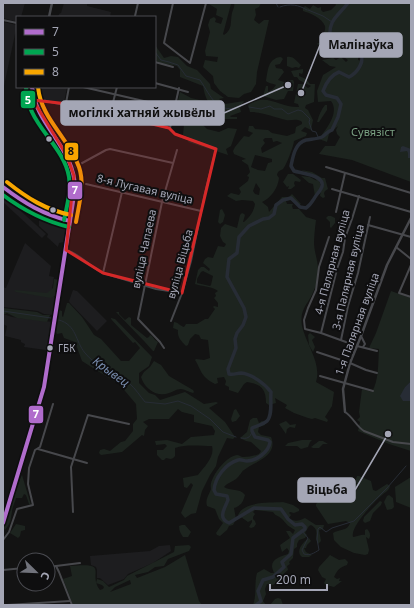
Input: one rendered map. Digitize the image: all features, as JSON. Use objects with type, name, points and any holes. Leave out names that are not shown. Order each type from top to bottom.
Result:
[{"type":"main road","points":[[3,187],[42,214],[70,221],[44,387],[3,523]]},
{"type":"street","points":[[49,16],[52,3]]},
{"type":"street","points":[[135,16],[138,3]]},
{"type":"street","points":[[173,3],[164,43],[191,62],[206,3]]},
{"type":"street","points":[[3,20],[16,24]]},
{"type":"street","points":[[156,62],[173,67]]},
{"type":"street","points":[[156,82],[179,88],[188,92]]},
{"type":"street","points":[[32,88],[33,100],[36,108],[63,150],[72,168],[75,189],[70,221]]},
{"type":"street","points":[[66,104],[69,88]]},
{"type":"street","points":[[88,88],[174,108]]},
{"type":"street","points":[[110,114],[117,88]]},
{"type":"street","points":[[33,100],[62,105],[66,104],[170,128],[179,88]]},
{"type":"street","name":"вуліца Віцьба","points":[[170,128],[175,134],[216,149],[182,294],[171,321]]},
{"type":"street","points":[[72,168],[110,149],[173,163]]},
{"type":"street","name":"вуліца Чапаева","points":[[164,348],[138,319],[162,202],[177,150]]},
{"type":"street","points":[[326,167],[411,193]]},
{"type":"street","points":[[336,212],[345,173]]},
{"type":"street","name":"8-я Лугавая вуліца","points":[[86,184],[201,211]]},
{"type":"street","points":[[332,189],[411,212]]},
{"type":"street","points":[[103,273],[122,192]]},
{"type":"street","name":"4-я Палярная вуліца","points":[[321,333],[337,269],[343,252],[345,238],[359,196]]},
{"type":"street","name":"3-я Палярная вуліца","points":[[341,340],[370,217]]},
{"type":"street","name":"1-я Палярная вуліца","points":[[411,218],[387,266],[350,363],[344,382],[343,397],[345,412],[360,429],[393,442],[411,444]]},
{"type":"street","points":[[368,225],[411,237]]},
{"type":"street","points":[[329,237],[319,267],[316,290],[304,320],[306,330],[321,333],[357,346],[377,351]]},
{"type":"street","points":[[396,247],[411,259]]},
{"type":"street","points":[[66,250],[80,258],[95,270],[182,294]]},
{"type":"street","points":[[411,265],[399,293],[411,297]]},
{"type":"street","points":[[361,336],[365,344],[363,347]]},
{"type":"street","points":[[317,352],[377,373]]},
{"type":"street","points":[[320,376],[373,391]]},
{"type":"street","points":[[3,540],[9,532],[17,509],[32,505],[28,484],[30,468],[35,450],[40,447],[53,404]]},
{"type":"street","points":[[73,512],[70,474],[72,460],[89,414],[130,424]]},
{"type":"street","points":[[38,449],[87,464]]},
{"type":"street","points":[[72,605],[56,566],[80,563]]},
{"type":"street","points":[[3,570],[16,569]]},
{"type":"street","points":[[7,605],[70,601]]},
{"type":"highlighted area","points":[[33,100],[68,104],[169,128],[175,134],[216,149],[182,293],[103,273],[66,250],[74,176],[67,156]]},
{"type":"shaded area","points":[[3,3],[25,3],[21,16],[16,16],[16,22],[3,18]]},
{"type":"shaded area","points":[[64,3],[87,3],[87,6],[111,12],[110,16],[58,16],[61,13]]},
{"type":"shaded area","points":[[3,22],[16,25],[16,30],[4,86]]},
{"type":"shaded area","points":[[39,88],[67,88],[64,103],[62,104],[38,98]]},
{"type":"shaded area","points":[[403,146],[411,149],[411,158],[408,158],[407,151],[400,152],[401,147]]},
{"type":"shaded area","points":[[3,195],[46,234],[42,238],[3,202]]},
{"type":"shaded area","points":[[39,219],[66,229],[64,242],[59,243],[58,247],[47,237],[48,234],[39,226]]},
{"type":"shaded area","points":[[25,243],[51,266],[49,276],[54,277],[52,289],[47,294],[38,293],[55,297],[53,315],[44,314],[38,311],[3,307],[3,287],[6,288]]},
{"type":"shaded area","points":[[73,290],[77,291],[107,321],[97,331],[70,303],[69,301]]},
{"type":"shaded area","points":[[3,314],[12,317],[53,322],[49,348],[46,348],[46,350],[24,347],[25,344],[21,342],[21,340],[5,336],[7,326],[3,324]]},
{"type":"shaded area","points":[[411,381],[411,401],[403,401],[400,396],[405,387]]},
{"type":"shaded area","points":[[170,545],[171,551],[153,563],[128,574],[124,579],[108,585],[100,578],[97,578],[96,567],[91,565],[90,556],[150,551],[159,546]]},
{"type":"green space","points":[[210,3],[234,3],[261,3],[259,7],[255,9],[256,15],[254,20],[259,24],[264,20],[269,20],[257,72],[256,84],[251,92],[244,94],[239,98],[228,97],[220,91],[214,83],[213,76],[203,67],[205,60],[217,62],[218,57],[206,56],[205,51],[210,32],[208,25],[210,19],[214,17],[216,19],[215,22],[221,24],[223,18],[216,15],[217,9],[209,4]],"holes":[[[234,3],[230,28],[224,35],[231,4]]]},
{"type":"green space","name":"Сувязіст","points":[[335,3],[411,3],[411,182],[352,160],[319,154],[325,146],[335,146],[340,137],[336,130],[338,126],[329,134],[327,142],[319,139],[331,121],[334,111],[331,101],[318,102],[317,91],[323,75],[336,67],[330,66],[322,60],[333,58],[336,60],[341,57],[346,62],[348,60],[341,55],[343,51],[342,47],[336,45],[336,50],[330,52],[327,46],[322,47],[317,44],[323,41],[322,38],[325,26],[319,18],[303,11],[303,8],[305,6],[310,9],[313,5],[318,8],[321,7],[323,12],[331,10],[336,5]],"holes":[[[357,49],[363,52],[364,59],[362,61],[358,60],[358,56],[354,51]]]},
{"type":"green space","points":[[156,46],[164,58],[171,56],[178,57],[187,66],[197,70],[210,84],[211,89],[224,98],[219,99],[225,104],[244,101],[240,108],[241,112],[230,116],[237,117],[237,119],[219,119],[220,110],[216,109],[210,104],[203,86],[180,77],[180,70],[177,66],[160,63],[156,61]]},
{"type":"green space","points":[[281,57],[283,59],[280,64],[275,65],[276,68],[282,69],[284,72],[278,80],[284,82],[293,80],[293,91],[288,91],[284,99],[276,100],[263,96],[266,86],[268,86],[268,92],[276,85],[266,81],[269,65],[273,60]]},
{"type":"green space","points":[[287,57],[291,57],[296,60],[301,65],[299,68],[287,66]]},
{"type":"green space","points":[[303,69],[302,74],[299,73],[299,76],[306,79],[310,84],[315,84],[314,102],[306,105],[305,108],[308,110],[313,120],[311,130],[305,127],[301,131],[307,133],[306,136],[294,141],[286,164],[283,169],[277,173],[279,178],[276,189],[262,202],[268,207],[269,212],[282,197],[289,197],[292,194],[301,204],[299,205],[290,200],[286,201],[287,204],[293,204],[293,209],[299,209],[306,217],[316,220],[314,244],[318,265],[317,281],[312,295],[303,310],[301,320],[304,333],[317,368],[316,382],[334,392],[332,406],[325,417],[328,420],[327,422],[294,413],[285,408],[287,405],[275,398],[276,403],[269,405],[266,403],[264,391],[256,384],[247,382],[238,393],[229,390],[229,387],[225,385],[226,381],[224,377],[217,378],[218,383],[215,384],[209,381],[195,360],[210,358],[208,340],[201,339],[199,335],[195,334],[186,346],[179,337],[178,330],[173,328],[174,322],[184,327],[186,324],[197,324],[205,319],[208,319],[215,309],[213,307],[218,307],[218,303],[214,298],[216,296],[215,293],[218,291],[195,284],[198,270],[201,267],[204,267],[209,271],[210,269],[203,263],[205,259],[208,257],[213,258],[218,246],[225,246],[226,244],[220,236],[221,228],[225,224],[237,228],[240,215],[242,213],[245,215],[244,222],[251,214],[255,204],[253,201],[236,201],[227,196],[231,193],[239,195],[241,192],[239,188],[248,181],[249,177],[247,176],[250,172],[248,165],[242,161],[246,159],[234,154],[233,151],[244,136],[249,137],[253,133],[248,131],[249,126],[253,126],[255,129],[268,130],[272,133],[287,136],[295,133],[296,127],[302,124],[302,122],[298,120],[286,120],[250,112],[248,105],[260,100],[265,100],[299,107],[298,104],[294,103],[298,84],[302,84],[308,88],[311,86],[299,80],[297,77],[294,77],[291,71]],"holes":[[[265,138],[272,138],[273,142],[277,141],[282,143],[262,153],[261,148],[265,143],[263,140]],[[255,155],[272,159],[272,162],[268,163],[265,171],[251,167]],[[256,183],[260,189],[259,195],[255,194],[253,191]],[[203,271],[213,276],[210,286],[197,283],[197,279]]]},
{"type":"green space","points":[[180,92],[191,98],[204,101],[214,110],[213,116],[195,117],[207,129],[219,132],[228,128],[237,129],[231,146],[226,149],[228,155],[188,142],[190,138],[183,135],[184,124],[174,119]]},
{"type":"green space","points":[[325,105],[327,105],[327,110],[319,122],[317,122],[320,113]]},
{"type":"green space","points":[[301,170],[312,172],[322,178],[325,178],[328,189],[324,193],[325,197],[323,198],[320,196],[323,187],[321,179]]},
{"type":"green space","points":[[288,174],[293,174],[301,180],[300,182],[295,181],[295,186],[291,189],[288,189],[289,186],[287,187],[283,182]]},
{"type":"green space","points":[[312,175],[316,177],[321,186],[315,196],[313,184],[309,183],[301,176],[310,177],[317,181]]},
{"type":"green space","points":[[222,209],[225,215],[223,222],[220,224],[218,222],[220,210]]},
{"type":"green space","points":[[328,216],[335,218],[335,223],[331,228],[330,222],[326,218]]},
{"type":"green space","points":[[44,217],[64,222],[62,225],[42,219]]},
{"type":"green space","points":[[54,279],[60,280],[57,295],[51,298],[16,292],[14,290],[47,293],[53,288]]},
{"type":"green space","points":[[391,291],[411,298],[411,381],[405,387],[403,401],[411,401],[411,451],[389,444],[358,431],[360,422],[357,420],[360,417],[359,412],[362,389],[372,392],[377,377],[379,349],[369,348]]},
{"type":"green space","points":[[67,303],[69,303],[82,317],[94,335],[101,339],[121,361],[129,361],[140,348],[135,342],[133,343],[111,318],[115,319],[152,357],[149,366],[139,373],[139,383],[149,393],[155,395],[160,400],[185,392],[204,404],[218,403],[209,408],[225,422],[235,437],[233,439],[227,438],[218,457],[216,466],[202,491],[196,513],[185,518],[181,513],[193,485],[191,483],[187,488],[184,487],[183,478],[198,475],[212,454],[212,446],[188,446],[175,448],[175,456],[173,458],[166,458],[162,460],[157,455],[157,450],[163,450],[167,446],[165,444],[156,445],[155,441],[167,440],[182,444],[191,437],[214,435],[215,431],[212,426],[194,422],[194,415],[182,412],[178,409],[169,419],[149,419],[143,422],[148,426],[145,430],[144,436],[142,435],[122,452],[101,455],[99,453],[100,450],[104,449],[110,451],[121,442],[125,441],[133,431],[133,424],[137,419],[136,404],[120,385],[82,361],[75,342],[64,338],[62,333],[57,334],[59,310],[62,311],[63,317]]},
{"type":"green space","points":[[3,308],[50,315],[47,322],[17,318],[7,313],[3,315]]},
{"type":"green space","points":[[116,312],[119,312],[125,320],[129,317],[131,318],[131,325],[147,338],[150,335],[158,342],[154,351],[153,351]]},
{"type":"green space","points":[[310,333],[315,337],[312,340],[315,347],[313,352],[309,345],[308,335]]},
{"type":"green space","points":[[154,361],[161,365],[169,376],[194,392],[178,389],[170,393],[160,394],[148,388],[141,377]]},
{"type":"green space","points":[[236,409],[240,416],[236,421],[232,422],[231,419],[234,410]]},
{"type":"green space","points":[[257,418],[259,423],[262,421],[265,423],[265,425],[259,427],[258,432],[261,435],[271,437],[273,444],[272,449],[264,458],[244,470],[236,479],[224,487],[238,490],[245,495],[241,503],[234,508],[236,519],[233,525],[229,526],[220,536],[216,533],[223,523],[219,519],[215,509],[207,506],[207,499],[211,489],[212,480],[223,464],[233,456],[253,456],[259,454],[261,451],[251,442],[240,438],[247,432],[250,420]]},
{"type":"green space","points":[[286,421],[290,425],[296,424],[295,428],[290,427],[287,429],[286,434],[279,424]]},
{"type":"green space","points":[[302,440],[312,440],[308,447],[301,449],[297,446],[285,446],[288,443]]},
{"type":"green space","points":[[319,441],[323,441],[328,444],[323,444],[319,448],[311,447]]},
{"type":"green space","points":[[22,475],[31,505],[24,494],[22,498],[16,498],[12,508],[9,525],[5,530],[4,528]]},
{"type":"green space","points":[[357,476],[371,481],[373,490],[376,491],[387,484],[390,486],[388,490],[378,498],[363,515],[355,527],[353,537],[365,535],[365,530],[367,529],[369,531],[369,539],[366,537],[369,550],[368,554],[365,555],[354,553],[341,547],[334,540],[333,533],[345,529],[350,523],[346,521],[328,524],[316,506],[319,501],[328,503],[343,496],[351,496],[359,487],[355,482]]},
{"type":"green space","points":[[411,477],[411,508],[396,502],[395,487]]},
{"type":"green space","points":[[348,478],[358,486],[346,495],[335,496],[326,500],[316,493],[338,485],[342,488],[345,485],[349,485],[350,483],[347,479]]},
{"type":"green space","points":[[389,495],[393,498],[394,507],[387,510],[384,502]]},
{"type":"green space","points":[[380,501],[382,502],[381,505],[373,513],[370,521],[365,523],[363,521],[364,517]]},
{"type":"green space","points":[[283,502],[293,505],[299,509],[299,511],[294,513],[290,512],[289,513],[291,515],[289,518],[297,521],[305,518],[316,525],[324,525],[323,529],[319,530],[321,541],[318,544],[316,529],[311,525],[309,526],[305,533],[307,535],[305,538],[299,540],[297,547],[294,549],[293,558],[287,566],[288,570],[273,585],[267,584],[265,589],[266,594],[263,601],[266,605],[253,605],[257,573],[264,569],[274,573],[272,563],[278,558],[288,554],[289,551],[287,548],[282,552],[280,545],[290,538],[286,531],[290,531],[293,534],[295,530],[288,526],[273,512],[255,510],[253,512],[255,514],[253,519],[256,524],[251,528],[249,527],[252,520],[248,522],[238,515],[241,510],[251,505]]},
{"type":"green space","points":[[16,524],[25,526],[25,530],[21,531],[18,538],[10,533]]},
{"type":"green space","points":[[185,525],[191,532],[188,537],[183,537],[181,534],[179,526]]},
{"type":"green space","points":[[309,538],[311,541],[306,548],[304,548],[306,552],[312,555],[309,557],[302,557],[299,552],[300,549],[302,544]]},
{"type":"green space","points":[[189,545],[191,547],[189,551],[168,559],[164,566],[155,567],[148,572],[135,575],[137,578],[165,567],[185,555],[199,601],[202,605],[73,605],[63,579],[72,576],[70,566],[83,565],[94,567],[96,570],[96,582],[97,579],[103,581],[109,587],[174,552],[175,546]],"holes":[[[130,580],[131,584],[110,592],[115,587]],[[97,583],[104,587],[100,590]]]},
{"type":"green space","points":[[330,555],[339,560],[345,559],[348,562],[347,565],[339,569],[335,574],[334,577],[337,579],[340,578],[339,581],[342,581],[334,587],[324,583],[326,579],[322,577],[318,570]]},
{"type":"green space","points":[[275,599],[281,599],[283,605],[270,605]]},
{"type":"waterway","points":[[276,3],[278,7]]},
{"type":"waterway","points":[[256,605],[261,601],[258,591],[263,580],[273,577],[284,567],[282,562],[291,554],[293,538],[305,529],[305,527],[302,524],[295,525],[288,519],[281,509],[254,508],[229,523],[223,518],[224,509],[228,500],[227,496],[216,494],[214,490],[216,481],[225,468],[238,460],[251,461],[258,458],[265,452],[270,442],[268,440],[255,437],[252,428],[264,423],[269,418],[271,411],[271,392],[254,377],[241,373],[229,374],[228,369],[236,348],[235,339],[246,317],[244,308],[227,277],[229,259],[237,253],[239,237],[249,226],[263,219],[269,218],[274,214],[276,205],[283,200],[291,198],[300,207],[306,208],[322,187],[320,179],[294,171],[291,166],[295,150],[299,144],[306,140],[323,136],[332,130],[338,117],[341,104],[337,98],[326,95],[323,91],[327,82],[331,77],[339,72],[349,77],[355,73],[360,66],[362,59],[360,52],[335,45],[330,38],[332,22],[348,3]]},
{"type":"waterway","points":[[280,7],[294,5],[307,10]]},
{"type":"waterway","points":[[308,10],[323,16],[332,22]]},
{"type":"waterway","points":[[156,53],[161,60],[178,65],[186,76],[200,80],[211,98],[220,106],[226,108],[241,106]]},
{"type":"waterway","points":[[249,107],[261,109],[270,106],[274,109],[282,109],[288,114],[298,110],[302,111],[310,119],[309,122],[312,131],[316,132],[318,137]]},
{"type":"waterway","name":"Крывец","points":[[3,311],[51,318]]},
{"type":"waterway","name":"Крывец","points":[[59,320],[65,322],[72,329],[89,358],[129,383],[145,402],[165,404],[178,401],[191,406],[210,419],[223,432],[236,437]]},
{"type":"waterway","name":"Крывец","points":[[241,438],[248,438],[252,432]]},
{"type":"waterway","points":[[302,531],[308,538],[302,550],[304,554],[314,553],[319,550],[317,539],[318,529],[320,527],[326,532],[332,528],[354,521],[387,488],[406,466]]},
{"type":"transit line","name":"5","points":[[26,88],[29,103],[36,120],[58,151],[67,168],[69,188],[64,220]]},
{"type":"transit line","name":"7","points":[[3,523],[44,387],[75,189],[69,161],[40,114],[32,88]]},
{"type":"transit line","name":"8","points":[[38,88],[44,109],[69,147],[81,174],[80,201],[76,222]]},
{"type":"transit line","name":"8","points":[[7,182],[37,203],[53,210],[71,215]]},
{"type":"transit line","name":"7","points":[[3,187],[35,208],[70,221]]},
{"type":"transit line","name":"5","points":[[3,195],[34,214],[51,222],[69,227]]},
{"type":"place","name":"могілкі хатняй жывёлы","points":[[288,85]]},
{"type":"place","name":"Малінаўка","points":[[301,93]]},
{"type":"place","name":"ГБК","points":[[50,348]]},
{"type":"place","name":"Віцьба","points":[[388,434]]}]
